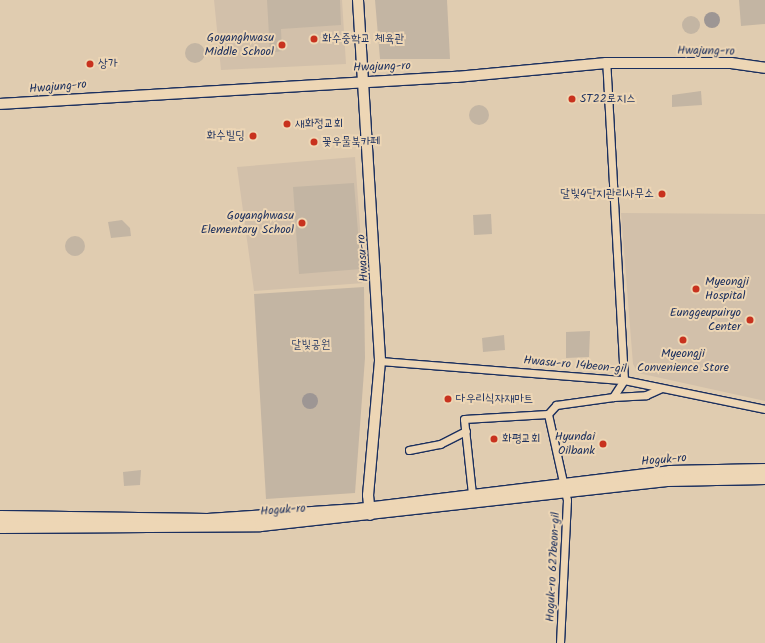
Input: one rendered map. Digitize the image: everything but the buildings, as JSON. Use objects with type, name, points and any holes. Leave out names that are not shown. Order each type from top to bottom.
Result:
[{"type":"main road","name":"Hwasu-ro","points":[[358,0],[380,361],[370,511]]},
{"type":"main road","name":"Hwajung-ro","points":[[0,104],[364,80],[456,77],[606,63],[730,63],[765,68]]},
{"type":"main road","name":"Hoguk-ro","points":[[0,527],[207,528],[370,511],[566,487],[669,471],[765,469]]},
{"type":"main road","name":"Hoguk-ro","points":[[0,516],[207,519],[370,511],[472,494],[667,480],[765,478]]},
{"type":"street","points":[[606,63],[624,380],[612,397]]},
{"type":"street","name":"Hwasu-ro 14beon-gil","points":[[380,361],[624,380],[765,409]]},
{"type":"street","points":[[472,494],[464,419],[548,414],[556,405],[612,397],[646,395],[662,388]]},
{"type":"street","points":[[548,414],[566,487]]},
{"type":"street","points":[[409,450],[440,444],[466,431]]},
{"type":"street","name":"Hoguk-ro 627beon-gil","points":[[560,643],[566,487]]},
{"type":"shaded area","name":"Goyanghwasu Middle School","points":[[214,0],[342,0],[346,64],[221,70]]},
{"type":"shaded area","points":[[712,12],[719,17],[720,20],[715,27],[712,28],[705,23],[704,20],[709,13]]},
{"type":"shaded area","name":"Goyanghwasu Elementary School","points":[[355,157],[364,283],[254,291],[237,167]]},
{"type":"shaded area","name":"Myeongji Hospital","points":[[621,213],[765,214],[765,401],[638,373],[633,364]]},
{"type":"shaded area","points":[[310,393],[316,395],[318,401],[316,407],[310,409],[304,407],[302,401],[304,395]]},
{"type":"green space","points":[[267,0],[340,0],[341,25],[281,29],[282,51],[270,53]]},
{"type":"green space","points":[[375,0],[447,0],[450,59],[380,59]]},
{"type":"green space","points":[[739,0],[765,0],[765,24],[741,26]]},
{"type":"green space","points":[[691,16],[697,19],[700,25],[697,31],[691,34],[685,31],[682,25],[685,19]]},
{"type":"green space","points":[[191,43],[199,43],[205,49],[205,57],[199,63],[191,63],[185,57],[185,49]]},
{"type":"green space","points":[[701,91],[702,105],[672,107],[672,95]]},
{"type":"green space","points":[[479,105],[486,108],[489,115],[486,122],[479,125],[472,122],[469,115],[472,108]]},
{"type":"green space","points":[[354,183],[361,269],[299,274],[293,187]]},
{"type":"green space","points":[[491,214],[492,234],[474,235],[473,215]]},
{"type":"green space","points":[[122,220],[130,228],[131,236],[111,238],[108,222]]},
{"type":"green space","points":[[75,236],[82,239],[85,246],[82,253],[75,256],[68,253],[65,246],[68,239]]},
{"type":"green space","name":"달빛공원","points":[[364,287],[365,358],[355,493],[266,499],[254,294]]},
{"type":"green space","points":[[590,331],[589,357],[566,358],[566,332]]},
{"type":"green space","points":[[504,335],[505,350],[483,352],[482,338]]},
{"type":"green space","points":[[141,470],[140,485],[124,486],[123,472]]},
{"type":"place","name":"화수중학교 체육관","points":[[314,39]]},
{"type":"place","name":"Goyanghwasu Middle School","points":[[282,45]]},
{"type":"place","name":"상가","points":[[90,64]]},
{"type":"place","name":"ST22로지스","points":[[572,99]]},
{"type":"place","name":"새화정교회","points":[[287,124]]},
{"type":"place","name":"화수빌딩","points":[[253,136]]},
{"type":"place","name":"꽃우물북카페","points":[[314,142]]},
{"type":"place","name":"달빛4단지관리사무소","points":[[662,194]]},
{"type":"place","name":"Goyanghwasu Elementary School","points":[[302,223]]},
{"type":"place","name":"Myeongji Hospital","points":[[696,289]]},
{"type":"place","name":"Eunggeupuiryo Center","points":[[750,320]]},
{"type":"place","name":"Myeongji Convenience Store","points":[[683,340]]},
{"type":"place","name":"다우리식자재마트","points":[[448,399]]},
{"type":"place","name":"화평교회","points":[[494,439]]},
{"type":"place","name":"Hyundai Oilbank","points":[[603,444]]}]
